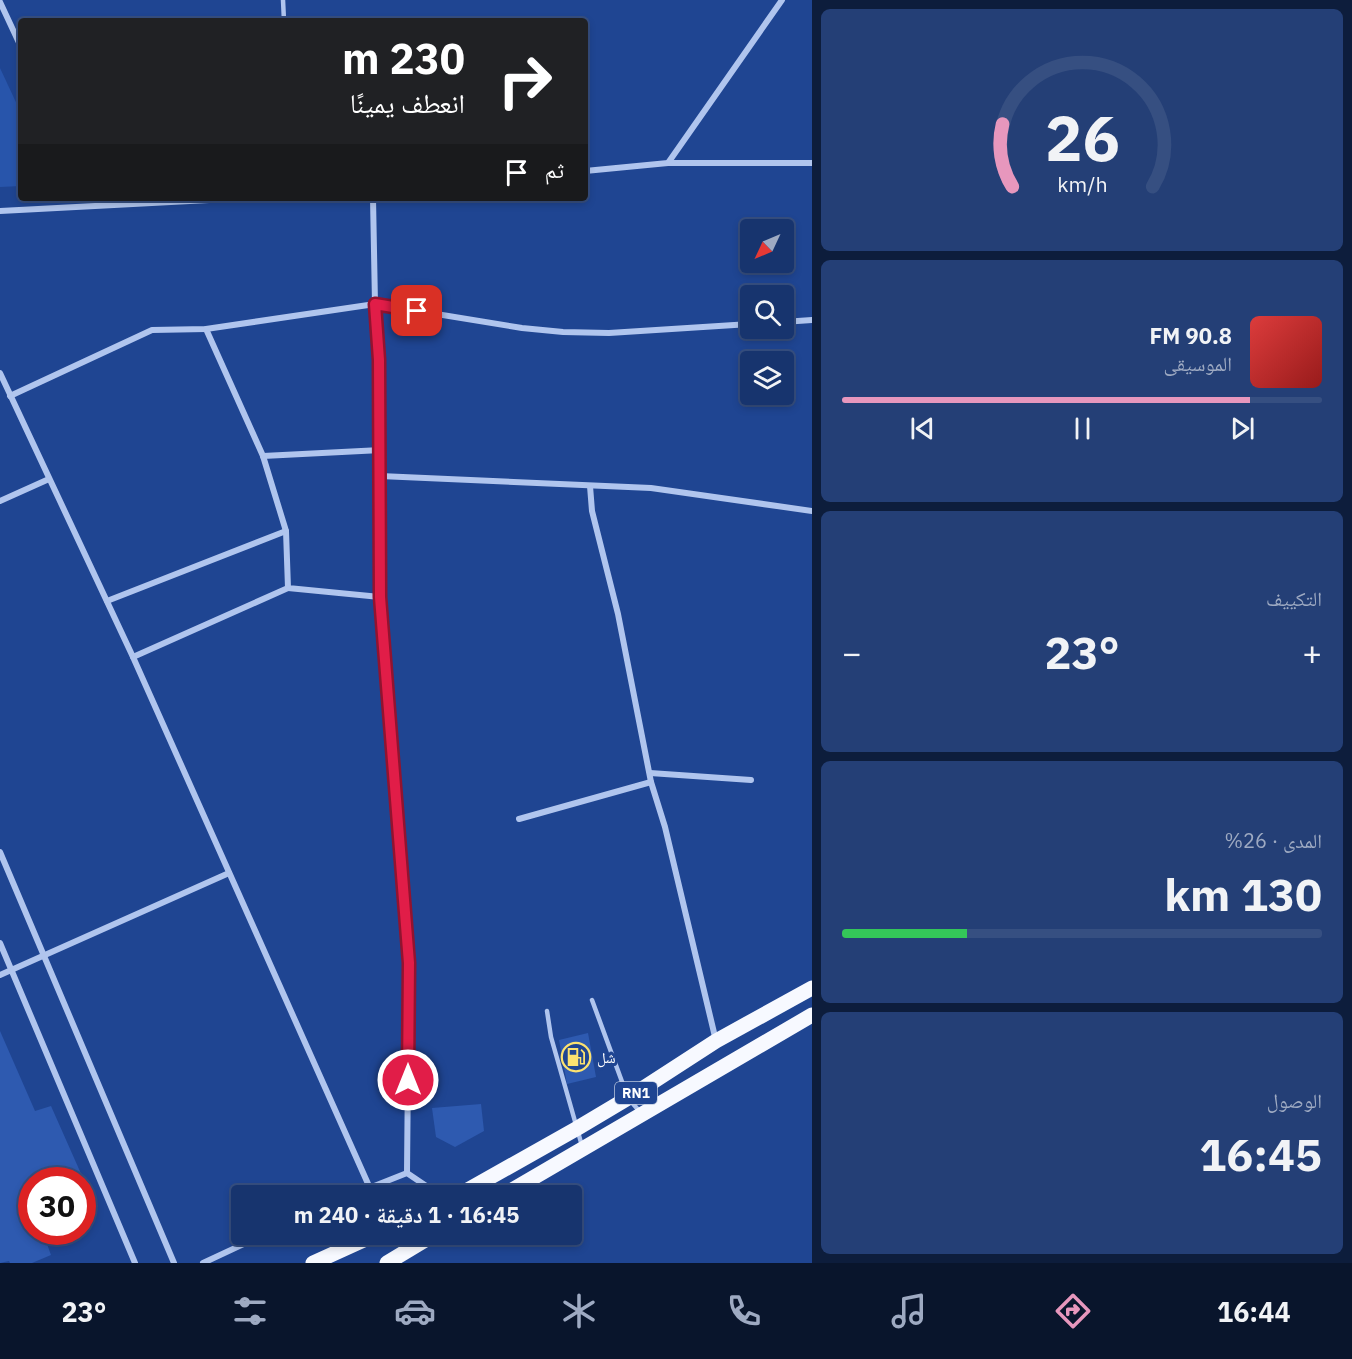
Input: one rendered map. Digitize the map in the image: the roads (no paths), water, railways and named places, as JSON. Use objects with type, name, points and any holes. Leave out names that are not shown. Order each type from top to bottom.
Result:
[{"type":"main road","name":"RN1","points":[[477,1185],[628,1098],[716,1041],[812,988]]},
{"type":"main road","name":"RN1","points":[[521,1185],[812,1015]]},
{"type":"main road","points":[[313,1263],[353,1245]]},
{"type":"main road","points":[[387,1263],[417,1245]]},
{"type":"street","points":[[668,163],[782,0]]},
{"type":"street","points":[[0,2],[18,41]]},
{"type":"street","points":[[588,171],[668,163],[812,163]]},
{"type":"street","points":[[93,201],[96,207]]},
{"type":"street","points":[[0,212],[197,201]]},
{"type":"street","points":[[373,201],[381,450],[380,597],[409,963],[407,1173]]},
{"type":"street","points":[[10,396],[144,333],[161,328],[206,329],[375,304],[522,328],[563,332],[609,333],[740,325]]},
{"type":"street","points":[[794,321],[812,320]]},
{"type":"street","points":[[206,329],[263,456],[286,531],[288,588]]},
{"type":"street","points":[[0,373],[133,657],[369,1185]]},
{"type":"street","points":[[263,456],[381,450]]},
{"type":"street","points":[[380,476],[651,488],[812,511]]},
{"type":"street","points":[[0,501],[49,479]]},
{"type":"street","points":[[590,486],[592,511],[618,614],[651,783],[665,827],[716,1041]]},
{"type":"street","points":[[107,601],[286,531]]},
{"type":"street","points":[[133,657],[288,588],[380,597]]},
{"type":"street","points":[[650,773],[751,780]]},
{"type":"street","points":[[519,819],[651,783]]},
{"type":"street","points":[[0,852],[174,1263]]},
{"type":"street","points":[[0,975],[229,873]]},
{"type":"street","points":[[0,943],[135,1263]]},
{"type":"street","points":[[372,1185],[407,1173]]},
{"type":"street","points":[[407,1173],[425,1185]]},
{"type":"street","points":[[203,1263],[241,1245]]},
{"type":"lane","points":[[283,0],[284,18]]},
{"type":"lane","points":[[592,1000],[628,1098],[642,1115]]},
{"type":"lane","points":[[547,1011],[551,1037],[583,1149]]},
{"type":"place","name":"شل","points":[[576,1057]]}]
